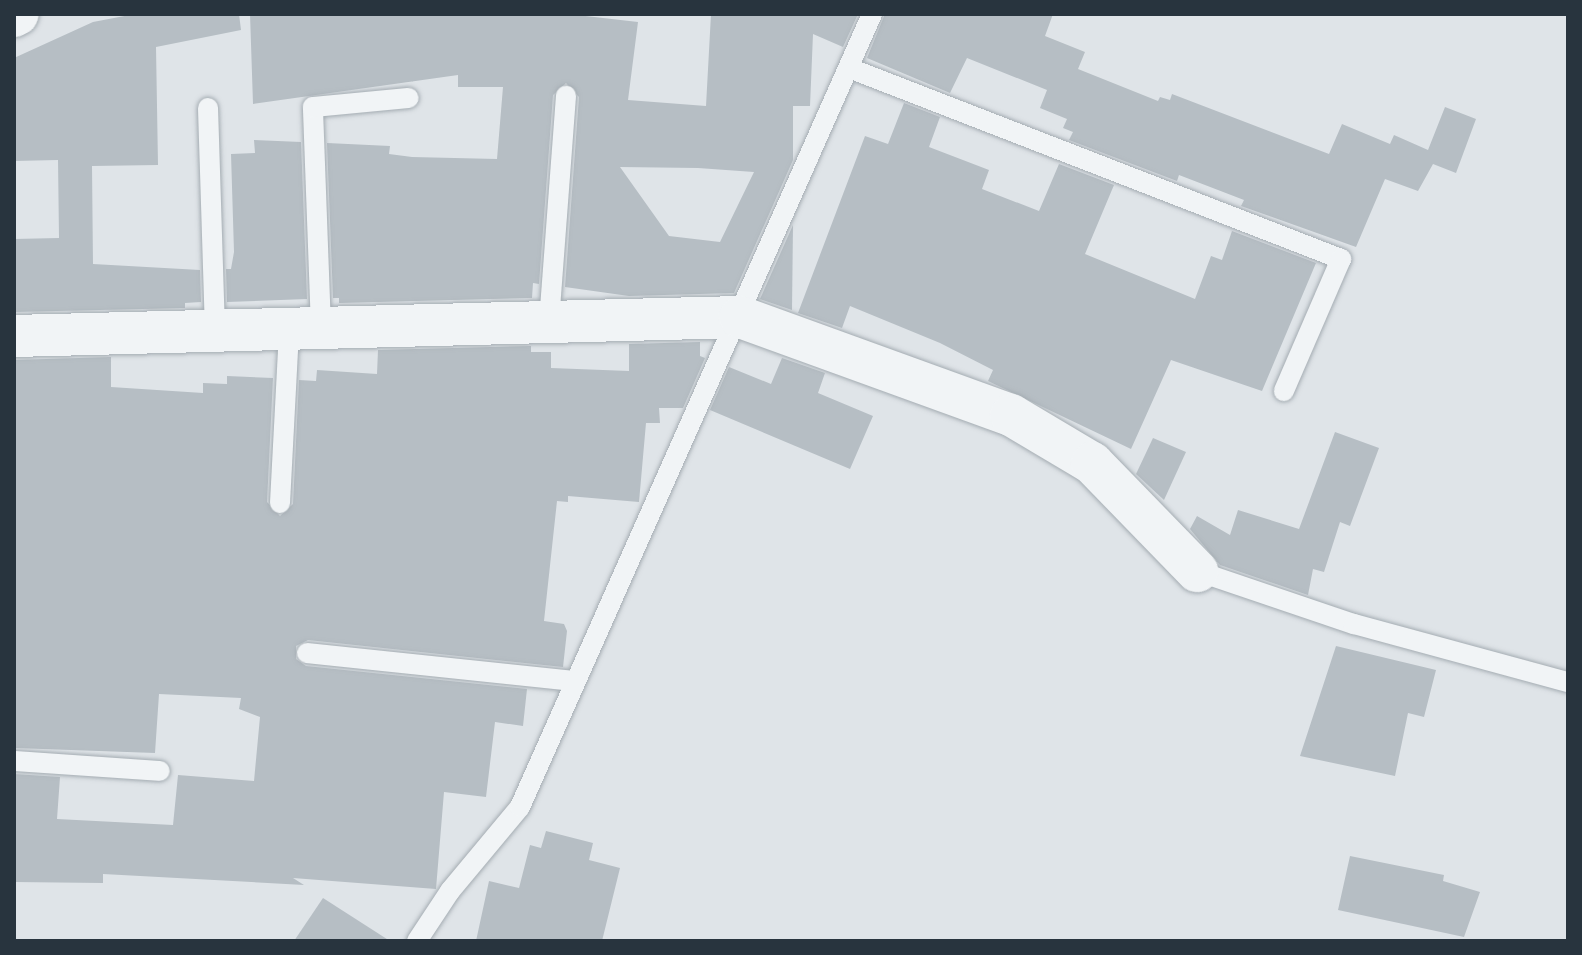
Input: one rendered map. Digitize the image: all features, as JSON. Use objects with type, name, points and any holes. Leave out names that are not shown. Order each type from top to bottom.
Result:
[{"type":"street","points":[[14,336],[740,317],[1011,415],[1092,463],[1197,571]]},
{"type":"lane","points":[[417,941],[450,891],[520,807],[574,681],[641,545],[872,14]]},
{"type":"lane","points":[[849,68],[1341,259],[1284,391]]},
{"type":"lane","points":[[549,322],[566,96]]},
{"type":"lane","points":[[280,503],[305,328],[313,107],[409,98]]},
{"type":"lane","points":[[208,108],[215,331]]},
{"type":"lane","points":[[1197,571],[1354,624],[1568,682]]},
{"type":"lane","points":[[307,653],[574,681]]},
{"type":"lane","points":[[14,761],[160,771]]},
{"type":"building","points":[[135,14],[239,14],[241,30],[156,47],[158,165],[92,166],[93,264],[200,270],[201,302],[185,303],[185,308],[14,312],[14,239],[59,238],[58,160],[14,161],[14,58],[93,22]]},
{"type":"building","points":[[250,14],[568,14],[638,22],[628,100],[706,106],[711,14],[858,14],[843,47],[813,34],[810,106],[793,106],[793,160],[734,293],[629,296],[565,287],[579,97],[566,83],[553,95],[539,284],[533,283],[532,298],[339,303],[339,298],[333,298],[327,143],[390,146],[389,154],[412,157],[497,159],[503,87],[458,87],[458,75],[253,104]],"holes":[[[620,167],[754,172],[720,242],[669,236]]]},
{"type":"building","points":[[885,14],[1053,14],[1045,36],[1085,52],[1078,69],[1158,101],[1160,97],[1170,100],[1172,94],[1329,154],[1342,124],[1390,144],[1394,135],[1428,150],[1445,107],[1476,119],[1456,173],[1433,164],[1418,191],[1385,179],[1356,247],[1241,206],[1244,200],[1179,175],[1177,181],[1069,140],[1073,132],[1063,128],[1067,119],[1040,108],[1047,90],[967,58],[950,93],[867,58]]},
{"type":"building","points":[[904,103],[940,117],[929,147],[989,170],[982,189],[1039,211],[1059,164],[1114,185],[1085,254],[1195,299],[1211,256],[1222,260],[1232,231],[1316,263],[1262,391],[1171,360],[1131,449],[988,381],[993,370],[940,343],[850,306],[842,328],[798,313],[865,136],[888,144]]},
{"type":"building","points":[[254,140],[301,142],[307,299],[227,302],[226,269],[231,269],[234,252],[231,154],[255,153]]},
{"type":"building","points":[[793,225],[792,310],[760,299]]},
{"type":"building","points":[[700,342],[700,356],[705,358],[683,408],[659,408],[660,423],[646,423],[639,502],[568,496],[568,502],[557,501],[544,621],[564,624],[567,631],[563,667],[308,640],[296,646],[296,659],[306,666],[527,689],[523,726],[495,722],[486,797],[444,792],[436,889],[293,878],[304,885],[103,874],[103,883],[14,882],[14,774],[60,777],[57,819],[173,825],[178,775],[254,781],[260,717],[239,709],[241,698],[159,694],[155,753],[15,748],[14,360],[111,357],[111,387],[203,393],[203,383],[227,384],[227,376],[273,378],[267,502],[280,516],[293,504],[299,380],[316,381],[317,370],[377,374],[378,350],[531,346],[531,352],[551,352],[551,368],[629,371],[629,344]]},
{"type":"building","points":[[782,358],[825,373],[818,393],[873,416],[850,469],[710,410],[729,367],[771,384]]},
{"type":"building","points":[[1335,432],[1379,448],[1350,526],[1340,522],[1324,572],[1313,569],[1308,595],[1220,565],[1190,529],[1197,516],[1230,535],[1238,510],[1299,529]]},
{"type":"building","points":[[1153,438],[1186,452],[1164,500],[1136,474]]},
{"type":"building","points":[[1336,646],[1436,670],[1424,717],[1408,713],[1395,776],[1300,756]]},
{"type":"building","points":[[546,831],[593,843],[589,860],[620,868],[602,941],[476,941],[489,881],[519,888],[530,845],[541,848]]},
{"type":"building","points":[[1350,856],[1444,875],[1443,881],[1480,892],[1464,937],[1338,910]]},
{"type":"building","points":[[323,898],[390,941],[294,941]]}]
